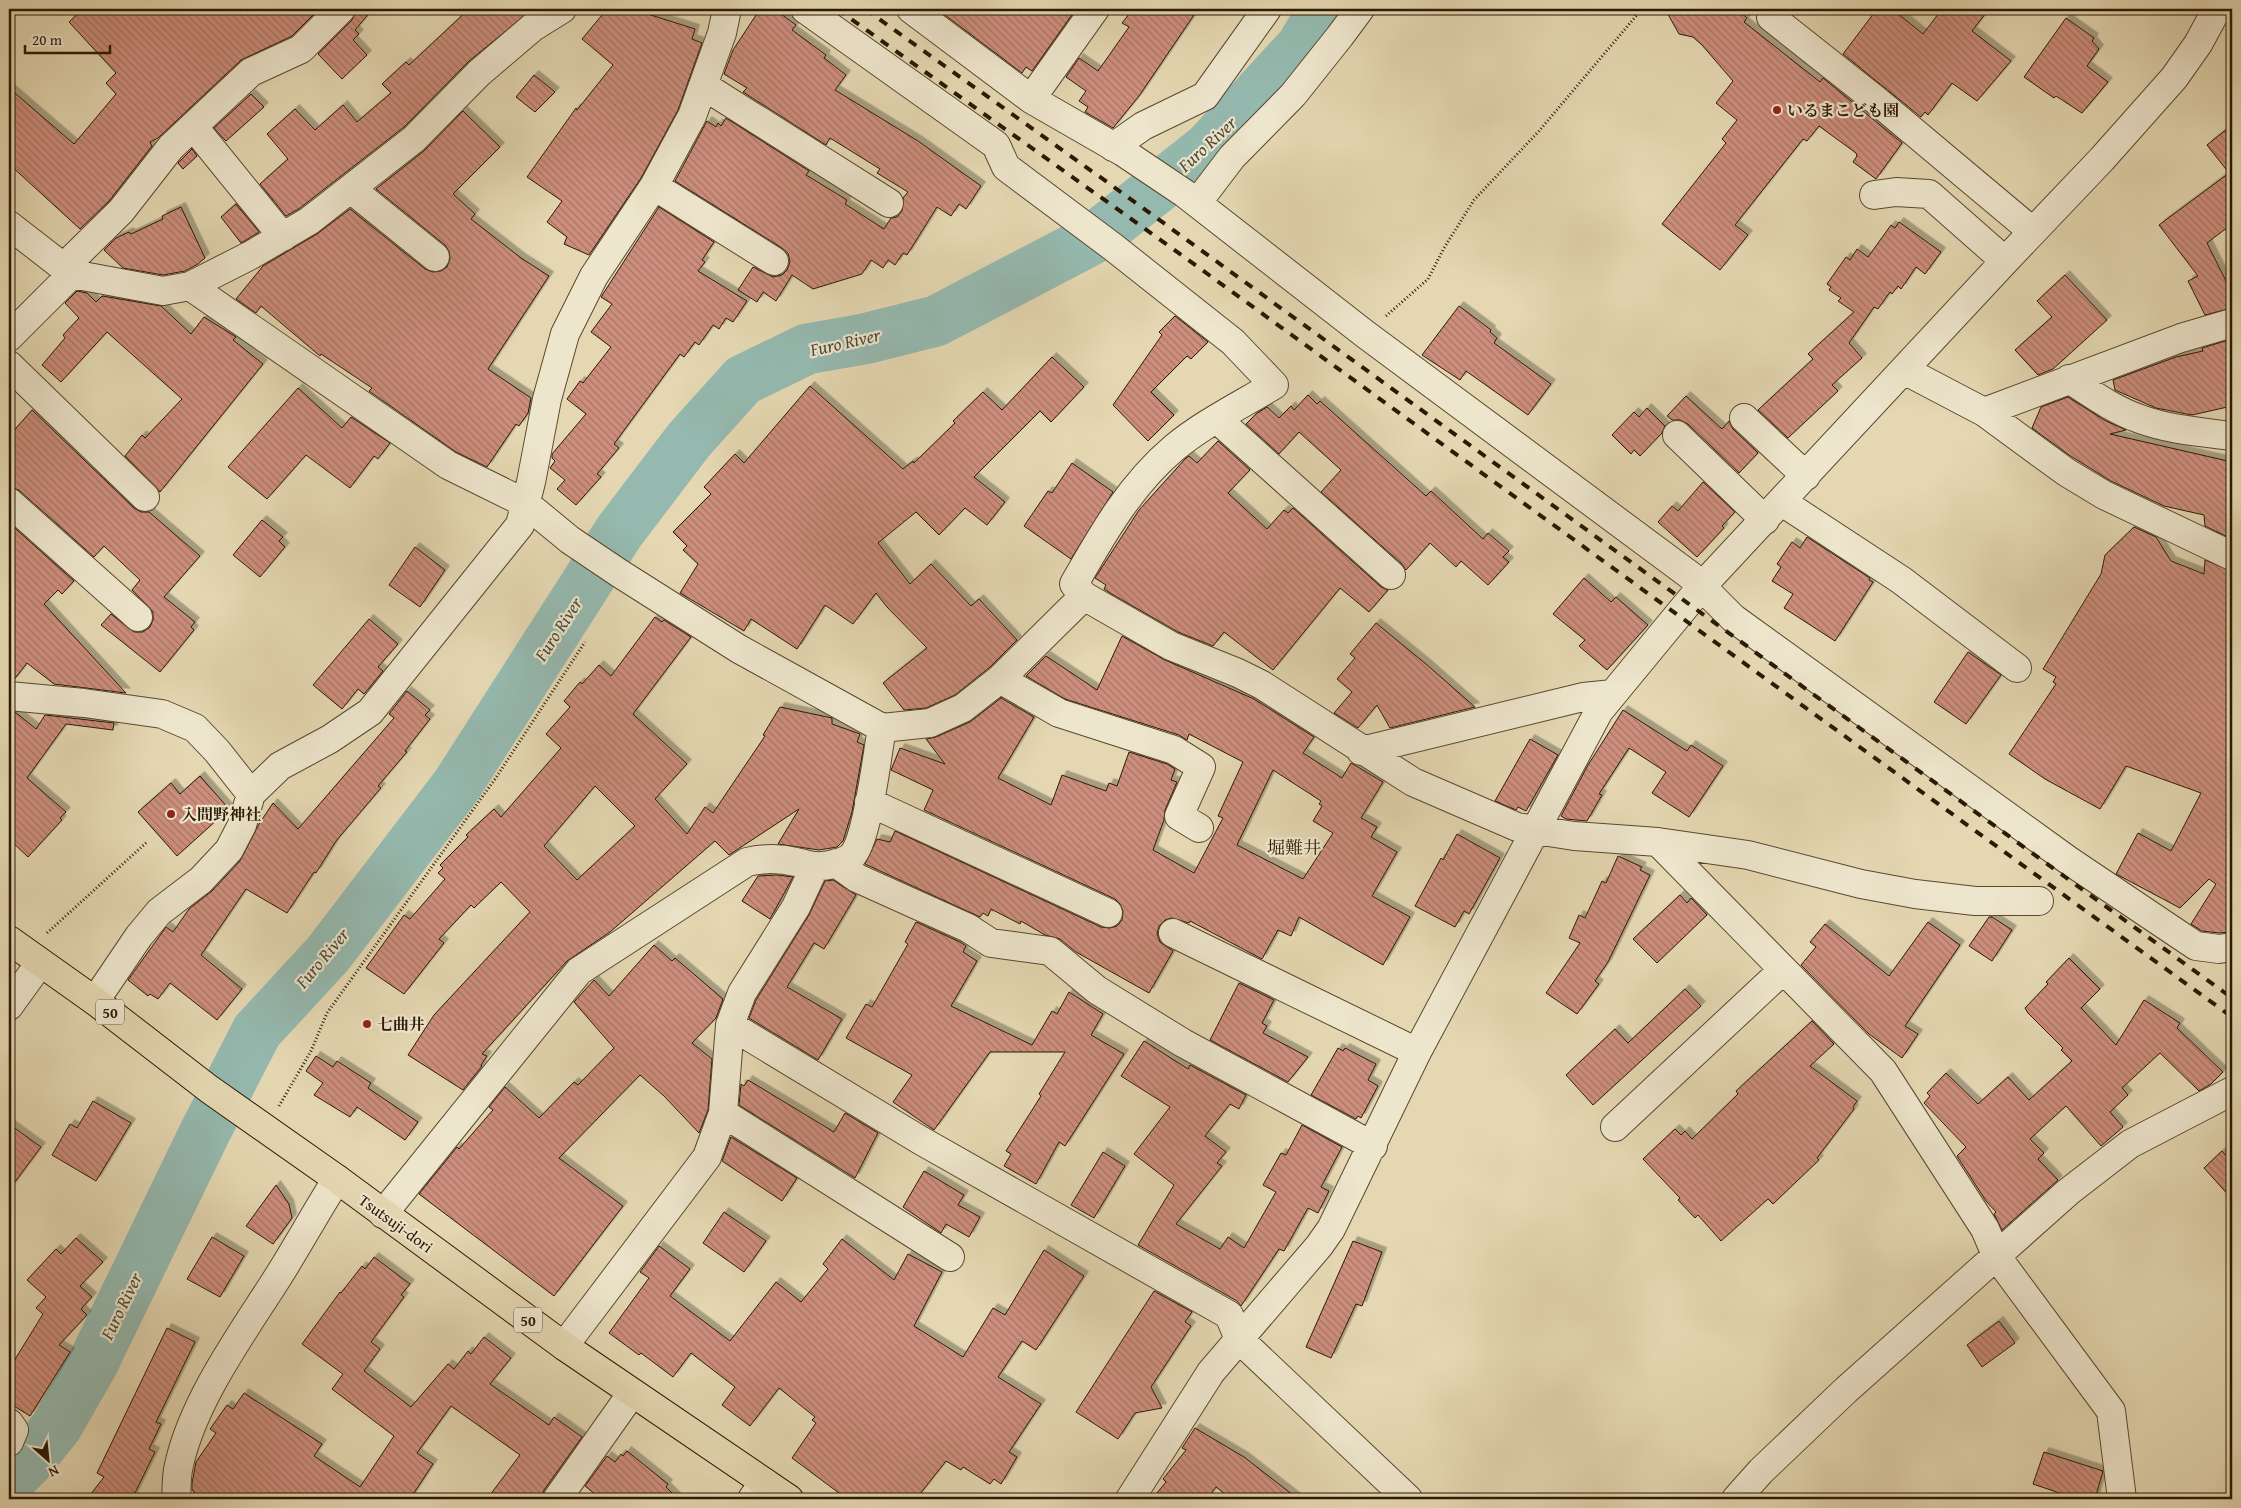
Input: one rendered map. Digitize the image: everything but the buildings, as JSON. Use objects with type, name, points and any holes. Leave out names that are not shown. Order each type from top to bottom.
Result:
[{"type":"main road","name":"Tsutsuji-dori","points":[[25,952],[95,1001],[209,1089],[275,1121],[336,1179],[564,1346],[632,1393],[758,1491],[789,1499]]},
{"type":"street","points":[[9,336],[121,211],[172,147],[193,126],[251,72],[301,49],[341,9]]},
{"type":"street","points":[[9,225],[68,271],[163,292],[190,286],[283,237],[351,189],[414,139],[479,73],[533,27],[562,9]]},
{"type":"street","points":[[95,1001],[139,936],[159,912],[201,880],[229,850],[242,825],[251,794],[280,766],[330,739],[370,712],[520,525],[532,482],[547,399],[564,334],[594,276],[654,186],[692,116],[722,33],[727,9]]},
{"type":"street","points":[[804,9],[996,145],[1006,168],[1113,246],[1233,342],[1274,384],[1174,448],[1127,496],[1074,584],[1084,596],[1171,646],[1238,673],[1262,685],[1361,751],[1413,782],[1517,827],[1574,836],[1658,842],[1748,855],[1861,884],[1915,894],[1975,901],[2039,901]]},
{"type":"street","points":[[911,9],[1031,99],[1118,150],[1191,198],[1365,334],[1702,586],[1733,618],[2068,860],[2196,946],[2219,949],[2232,947]]},
{"type":"street","points":[[1031,99],[1095,9]]},
{"type":"street","points":[[1118,150],[1143,126],[1206,96],[1267,9]]},
{"type":"street","points":[[1191,198],[1293,95],[1360,9]]},
{"type":"street","points":[[1130,1499],[1211,1372],[1320,1246],[1331,1229],[1373,1146],[1417,1052],[1534,829],[1599,711],[1702,586],[2032,231],[2102,159],[2174,78],[2198,44],[2217,9]]},
{"type":"street","points":[[1771,17],[1877,101],[2032,231]]},
{"type":"street","points":[[704,86],[889,203]]},
{"type":"street","points":[[193,126],[283,237]]},
{"type":"street","points":[[654,186],[774,261]]},
{"type":"street","points":[[351,189],[434,257]]},
{"type":"street","points":[[1874,195],[1896,192],[1929,194],[2005,261]]},
{"type":"street","points":[[190,286],[448,465],[526,503],[570,540],[739,649],[882,728],[930,723],[963,708],[1000,678],[1084,596]]},
{"type":"street","points":[[1984,412],[2181,338],[2232,323]]},
{"type":"street","points":[[9,366],[145,497]]},
{"type":"street","points":[[1904,370],[1984,412],[2066,472],[2104,495],[2232,556]]},
{"type":"street","points":[[2069,379],[2112,407],[2140,419],[2166,426],[2232,436]]},
{"type":"street","points":[[1744,418],[1806,476]]},
{"type":"street","points":[[1217,419],[1391,575]]},
{"type":"street","points":[[1677,435],[1773,511],[1901,580],[2017,668]]},
{"type":"street","points":[[9,502],[138,617]]},
{"type":"street","points":[[1000,678],[1059,712],[1174,750],[1202,767],[1179,816],[1199,828]]},
{"type":"street","points":[[1361,751],[1583,697],[1613,694]]},
{"type":"street","points":[[9,696],[84,703],[162,714],[195,728],[217,750],[251,794]]},
{"type":"street","points":[[564,1346],[707,1157],[722,1113],[730,1024],[742,993],[796,907],[826,865],[850,857],[858,847],[864,829],[882,728]]},
{"type":"street","points":[[869,802],[1108,913]]},
{"type":"street","points":[[1658,842],[1883,1071],[1985,1229],[1997,1257],[2111,1411],[2122,1499]]},
{"type":"street","points":[[383,1214],[579,972],[747,862],[766,858],[826,865],[968,928],[991,943],[1050,951],[1097,990],[1175,1038],[1373,1146]]},
{"type":"street","points":[[1173,933],[1417,1052]]},
{"type":"street","points":[[9,1006],[25,952]]},
{"type":"street","points":[[1614,1127],[1783,970]]},
{"type":"street","points":[[730,1024],[920,1140],[1229,1315],[1239,1339],[1408,1499]]},
{"type":"street","points":[[1736,1499],[1761,1471],[1846,1390],[2068,1192],[2130,1144],[2232,1091]]},
{"type":"street","points":[[722,1113],[950,1257]]},
{"type":"street","points":[[176,1499],[178,1466],[188,1435],[202,1404],[233,1343],[276,1279],[336,1179]]},
{"type":"street","points":[[557,1499],[632,1393]]},
{"type":"street","points":[[9,1423],[14,1430],[9,1442]]},
{"type":"path","points":[[1365,334],[1428,279],[1444,248],[1474,200],[1539,130],[1642,9]]},
{"type":"path","points":[[275,1121],[311,1051],[327,1013],[494,779],[585,642]]},
{"type":"path","points":[[25,952],[147,842]]},
{"type":"waterway","name":"Furo River","points":[[9,1481],[28,1462],[57,1426],[92,1365],[205,1132],[257,1031],[328,954],[457,785],[619,532],[689,440],[743,380],[807,349],[864,339],[936,321],[1093,239],[1208,148],[1301,47],[1324,9]]},
{"type":"railway","points":[[837,9],[1169,246],[2232,1017]]},
{"type":"railway","points":[[865,9],[1107,182],[2232,998]]},
{"type":"place","name":"いるまこども園","points":[[1777,110]]},
{"type":"place","name":"入間野神社","points":[[171,814]]},
{"type":"place","name":"七曲井","points":[[367,1024]]},
{"type":"district","name":"堀難井","points":[[1294,847]]}]
